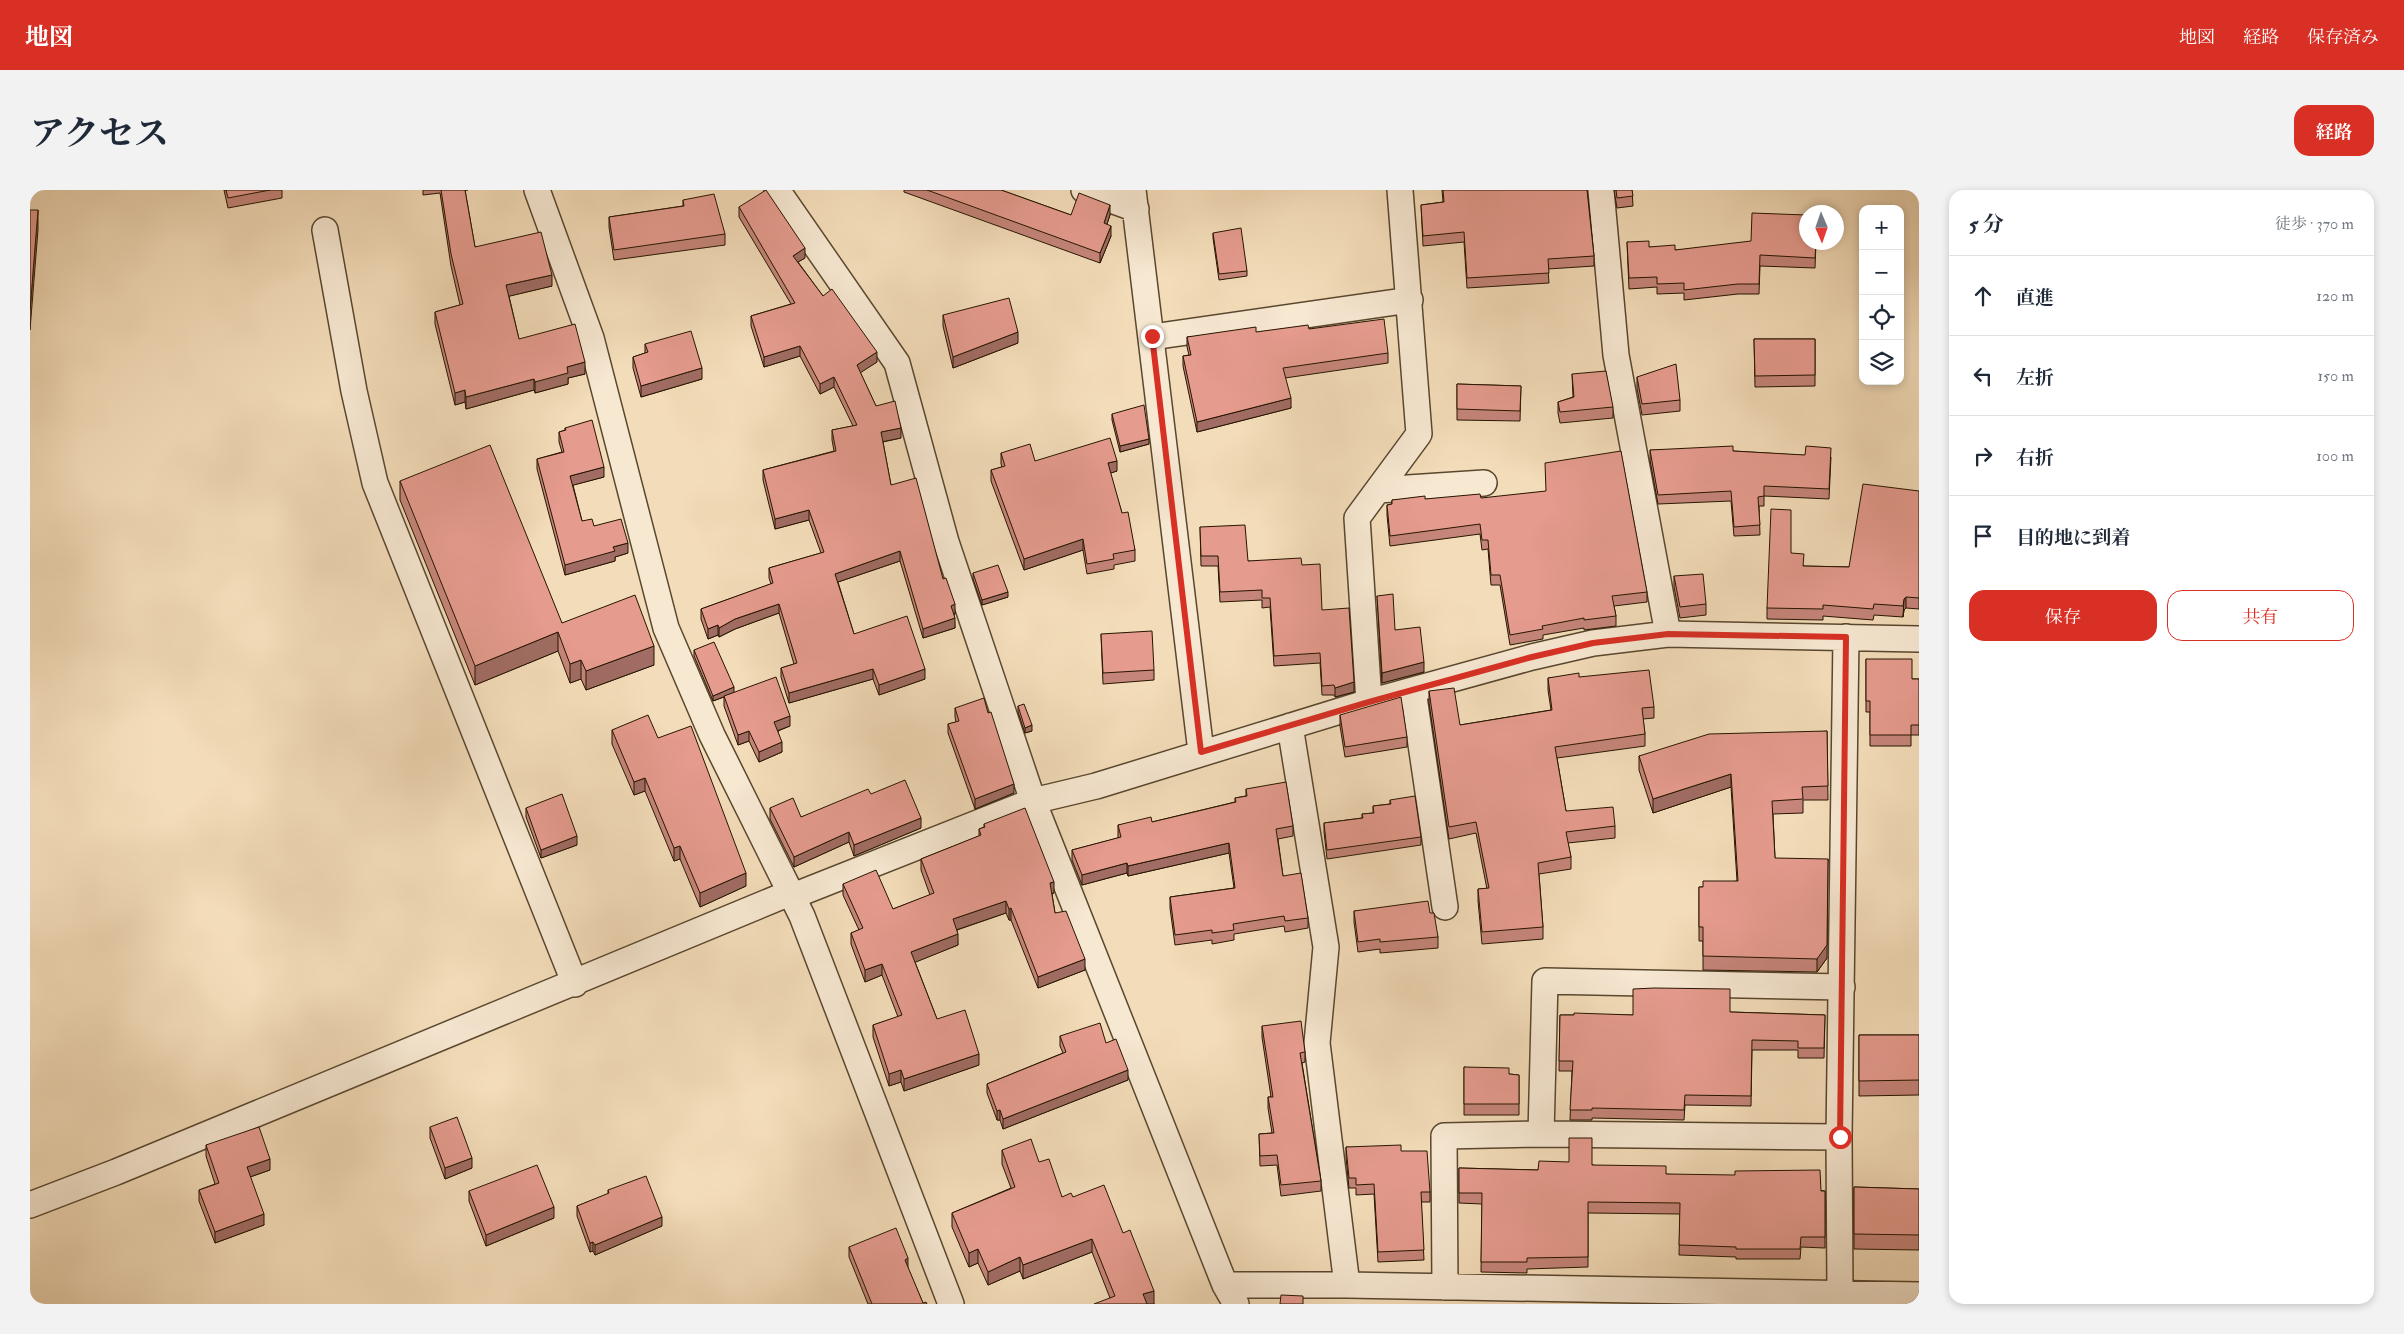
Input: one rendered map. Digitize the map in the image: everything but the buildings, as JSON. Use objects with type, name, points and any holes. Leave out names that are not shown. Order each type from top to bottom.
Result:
[{"type":"street","points":[[537,190],[590,338],[666,628],[712,735],[792,894],[951,1304]]},
{"type":"street","points":[[1084,190],[1134,199],[1201,752]]},
{"type":"street","points":[[1369,702],[1357,518],[1419,434],[1400,190]]},
{"type":"street","points":[[1601,190],[1616,355],[1668,634]]},
{"type":"street","points":[[783,193],[897,362],[946,542],[1033,800],[1230,1294],[1347,1285],[1445,1287],[1593,1297],[1840,1293],[1919,1295]]},
{"type":"street","points":[[325,230],[354,391],[375,483],[575,984]]},
{"type":"street","points":[[1152,336],[1410,300]]},
{"type":"street","points":[[1378,490],[1484,483]]},
{"type":"street","points":[[30,1205],[116,1172],[792,894],[1033,800],[1096,786],[1201,752],[1369,702],[1532,657],[1593,643],[1668,634],[1919,639]]},
{"type":"street","points":[[1840,1293],[1846,637]]},
{"type":"street","points":[[1414,690],[1445,907]]},
{"type":"street","points":[[1290,726],[1326,947],[1317,1042],[1347,1285]]},
{"type":"street","points":[[1541,1134],[1545,981],[1842,987]]},
{"type":"street","points":[[1445,1287],[1444,1136],[1541,1134],[1840,1137]]},
{"type":"route","points":[[1152,336],[1201,752],[1369,702],[1532,657],[1593,643],[1668,634],[1846,637],[1840,1137]]}]
